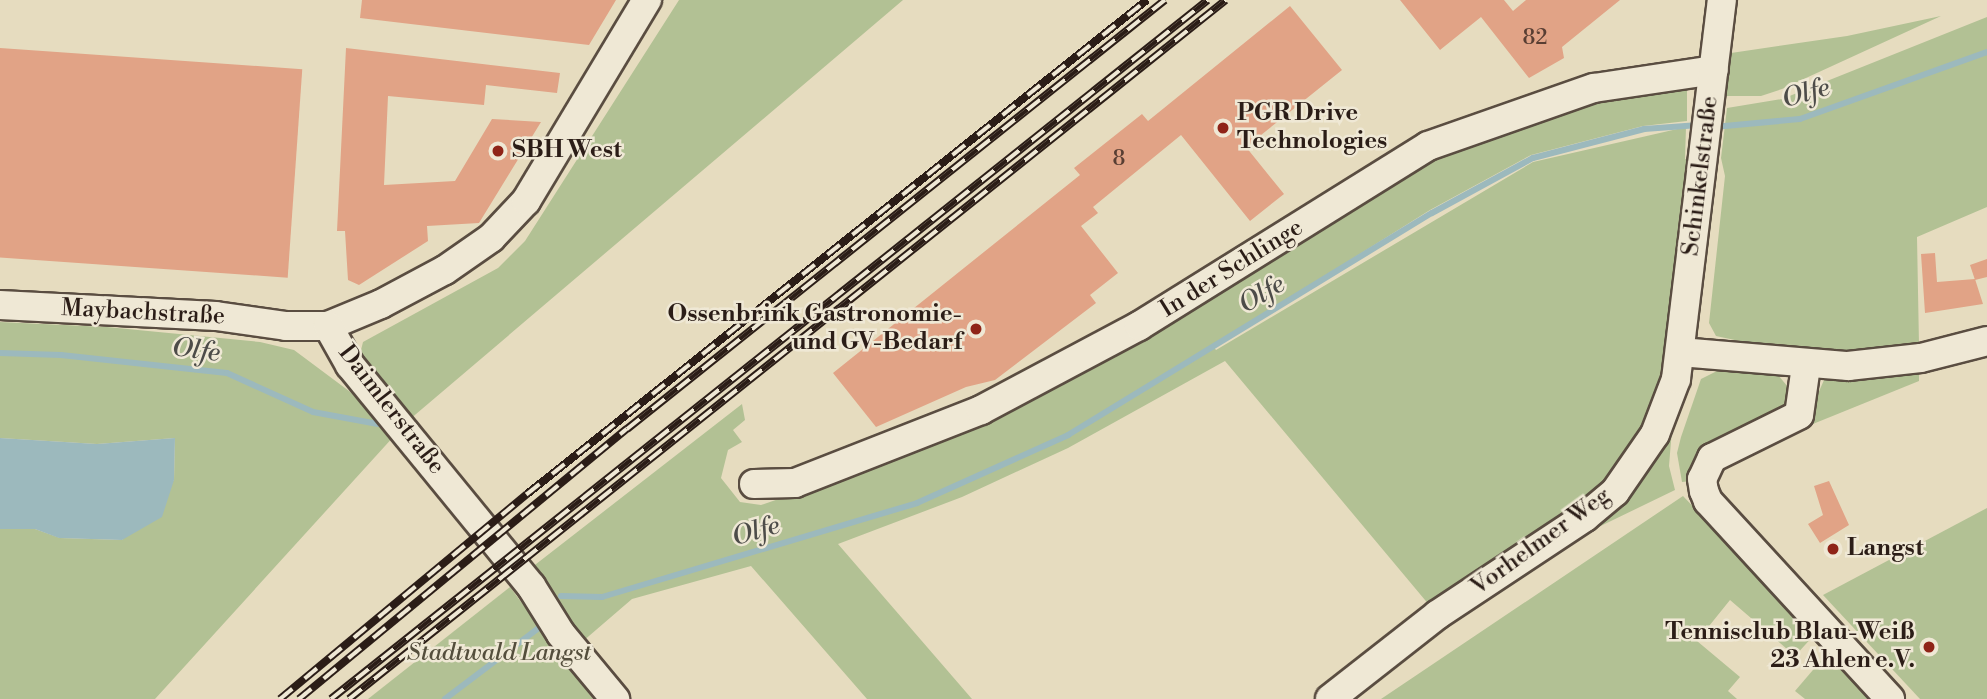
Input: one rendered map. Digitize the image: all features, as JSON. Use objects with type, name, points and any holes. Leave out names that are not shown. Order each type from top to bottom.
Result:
[{"type":"street","name":"Daimlerstraße","points":[[615,699],[561,634],[531,586],[350,365],[328,326],[381,304],[445,270],[491,238],[526,201],[647,0]]},
{"type":"street","name":"Schinkelstraße","points":[[1680,352],[1722,0]]},
{"type":"street","name":"In der Schlinge","points":[[754,484],[795,483],[981,410],[1139,327],[1427,146],[1594,88],[1714,70]]},
{"type":"street","name":"Maybachstraße","points":[[0,305],[328,326]]},
{"type":"street","points":[[1680,352],[1806,366],[1886,363],[1987,341]]},
{"type":"street","name":"Vorhelmer Weg","points":[[1331,699],[1437,615],[1585,517],[1615,492],[1655,434],[1669,404],[1680,352]]},
{"type":"street","points":[[1806,366],[1799,415],[1712,458],[1702,479],[1704,491],[1708,501],[1891,699]]},
{"type":"green space","points":[[679,0],[903,0],[409,420],[364,371],[360,354],[363,342],[498,268],[525,241]]},
{"type":"green space","points":[[1941,16],[1782,89],[1761,96],[1726,96],[1731,53],[1847,36]]},
{"type":"green space","points":[[1987,17],[1987,207],[1917,237],[1919,345],[1849,352],[1758,345],[1716,336],[1709,323],[1725,176],[1721,158],[1727,108],[1782,99]]},
{"type":"green space","points":[[1683,84],[1687,88],[1687,121],[1643,126],[1531,155],[1430,210],[1213,346],[1216,350],[1533,162],[1686,127],[1685,159],[1693,161],[1660,403],[1631,456],[1580,509],[1430,606],[1225,361],[1068,448],[962,497],[838,544],[972,699],[867,699],[751,566],[632,599],[582,642],[531,568],[742,404],[745,420],[733,430],[742,442],[728,450],[721,478],[740,502],[761,505],[874,466],[1431,155],[1597,100]]},
{"type":"green space","points":[[0,322],[107,327],[260,342],[294,350],[349,391],[395,435],[155,699],[0,699],[0,529],[35,529],[60,538],[122,540],[174,480],[175,438],[97,444],[0,438]]},
{"type":"green space","points":[[1919,367],[1919,381],[1803,428],[1824,380]]},
{"type":"green space","points":[[1717,371],[1778,375],[1793,393],[1791,404],[1691,481],[1682,482],[1677,453],[1681,437],[1701,379]]},
{"type":"green space","points":[[1672,429],[1669,466],[1675,490],[1580,536]]},
{"type":"green space","points":[[1683,496],[1815,634],[1795,656],[1730,600],[1697,641],[1740,677],[1728,691],[1737,699],[1381,699]]},
{"type":"green space","name":"Tennisclub Blau-Weiß 23 Ahlen e.V.","points":[[1987,508],[1987,699],[1920,699],[1823,595]]},
{"type":"green space","name":"Stadtwald Langst","points":[[510,587],[593,699],[368,699]]},
{"type":"green space","points":[[1830,650],[1874,699],[1805,699],[1795,691]]},
{"type":"water","points":[[0,438],[97,444],[175,438],[174,480],[162,517],[122,540],[59,538],[35,529],[0,529]]},
{"type":"building","points":[[362,0],[616,0],[589,45],[360,18]]},
{"type":"building","points":[[1400,0],[1504,0],[1513,11],[1526,0],[1620,0],[1562,47],[1564,58],[1529,78],[1481,17],[1440,50]]},
{"type":"building","points":[[1290,6],[1342,70],[1246,147],[1284,194],[1250,221],[1181,135],[1093,207],[1098,213],[1081,226],[1118,273],[1090,295],[1096,303],[995,380],[966,387],[876,427],[833,373],[1080,175],[1074,168],[1142,114],[1148,121]]},
{"type":"building","points":[[0,48],[302,69],[288,278],[0,258]]},
{"type":"building","points":[[346,48],[560,73],[557,93],[486,85],[484,105],[388,96],[384,185],[455,181],[492,119],[541,122],[479,223],[427,226],[428,241],[359,285],[348,280],[345,231],[337,231]]},
{"type":"building","points":[[1935,253],[1937,282],[1975,279],[1983,304],[1925,313],[1921,254]]},
{"type":"building","points":[[1987,259],[1987,277],[1975,280],[1970,265]]},
{"type":"building","points":[[1829,481],[1849,525],[1820,543],[1808,524],[1823,515],[1814,486]]},
{"type":"waterway","name":"Olfe","points":[[1714,127],[1800,119],[1987,52]]},
{"type":"waterway","name":"Olfe","points":[[561,596],[602,597],[917,503],[1068,435],[1432,213],[1533,158],[1644,129],[1699,125]]},
{"type":"waterway","name":"Olfe","points":[[0,353],[61,355],[227,373],[313,412],[378,424]]},
{"type":"waterway","points":[[445,699],[540,627]]},
{"type":"railway","points":[[280,699],[527,494],[1147,0]]},
{"type":"railway","points":[[299,699],[627,429],[1165,0]]},
{"type":"railway","points":[[331,699],[1208,0]]},
{"type":"railway","points":[[349,699],[1226,0]]},
{"type":"place","name":"PGR Drive Technologies","points":[[1223,128]]},
{"type":"place","name":"SBH West","points":[[498,151]]},
{"type":"place","name":"Ossenbrink Gastronomie- und GV-Bedarf","points":[[976,329]]},
{"type":"place","name":"Langst","points":[[1833,549]]},
{"type":"place","name":"Tennisclub Blau-Weiß 23 Ahlen e.V.","points":[[1929,647]]}]
